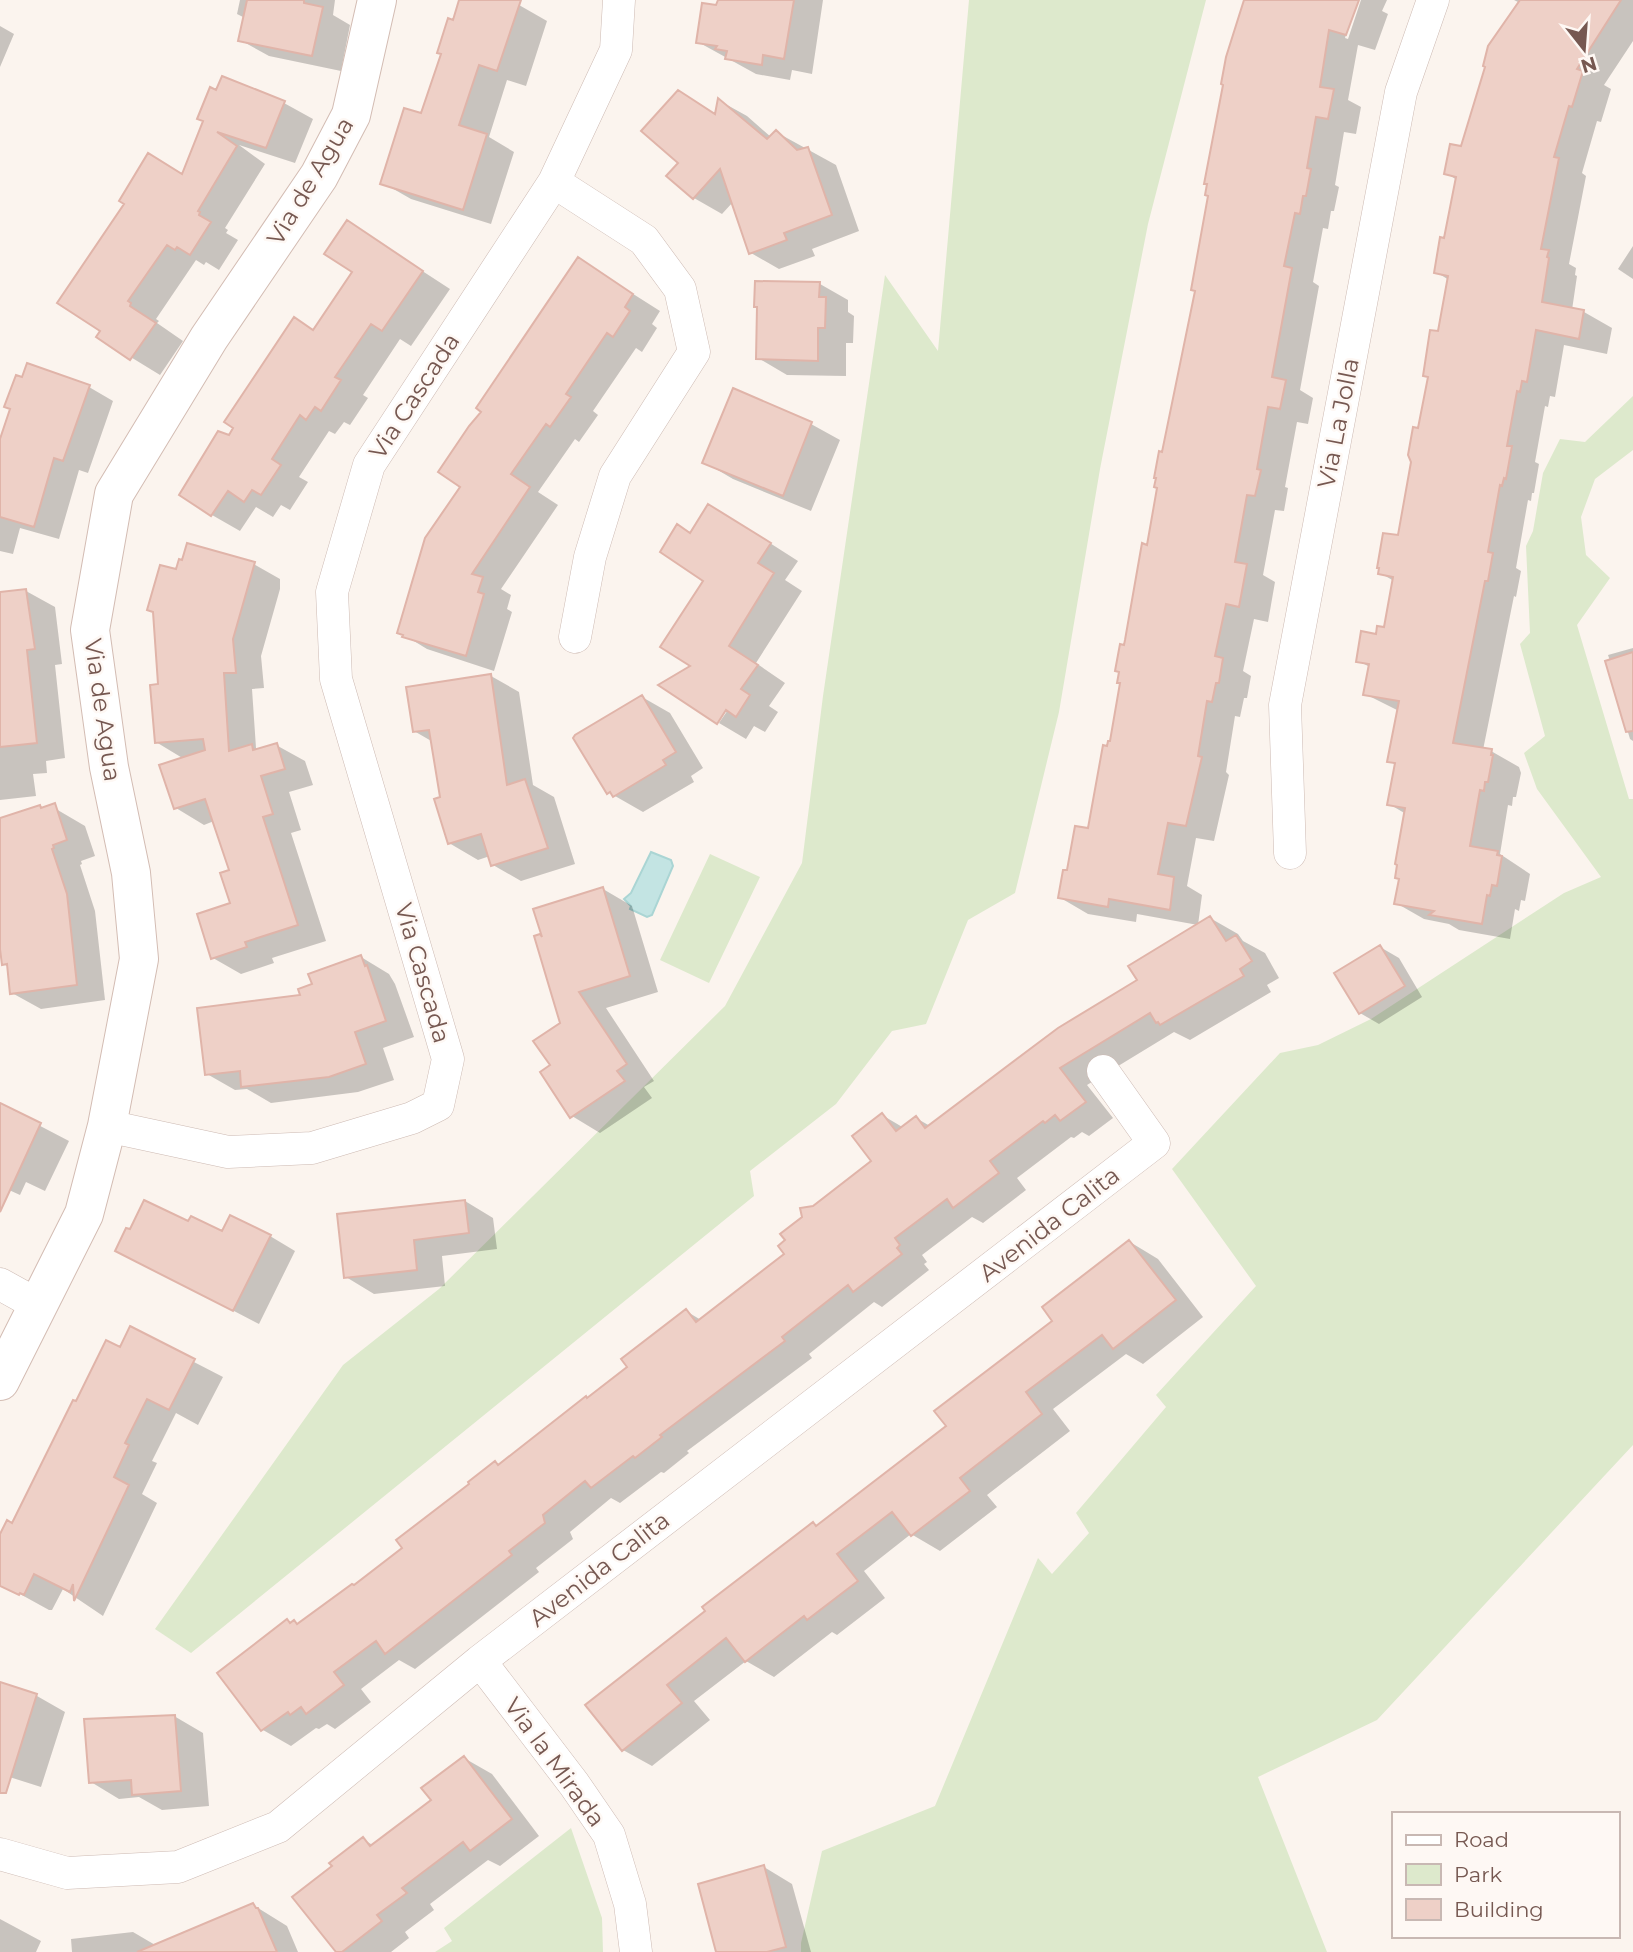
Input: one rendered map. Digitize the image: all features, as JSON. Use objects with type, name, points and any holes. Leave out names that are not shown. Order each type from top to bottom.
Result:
[{"type":"street","name":"Via de Agua","points":[[0,1381],[84,1213],[107,1126],[139,959],[131,873],[109,767],[90,630],[114,494],[209,338],[319,176],[351,115],[377,0]]},
{"type":"street","name":"Via Cascada","points":[[107,1126],[228,1152],[312,1148],[412,1118],[438,1105],[448,1059],[336,678],[332,592],[369,465],[554,182],[616,50],[619,0]]},
{"type":"street","name":"Via La Jolla","points":[[1290,853],[1285,705],[1401,92],[1433,0]]},
{"type":"street","points":[[554,182],[644,240],[680,289],[694,352],[615,476],[590,558],[575,637]]},
{"type":"street","name":"Avenida Calita","points":[[0,1854],[67,1872],[178,1867],[278,1827],[480,1661],[1154,1143],[1102,1071]]},
{"type":"street","points":[[0,1284],[38,1305]]},
{"type":"street","name":"Via la Mirada","points":[[480,1661],[574,1784],[609,1835],[630,1904],[636,1952]]},
{"type":"green space","points":[[969,0],[1206,0],[1148,224],[1100,469],[1059,712],[1015,893],[968,920],[926,1024],[892,1031],[836,1104],[750,1171],[754,1196],[191,1653],[155,1629],[343,1365],[439,1289],[725,1006],[802,863],[823,696],[885,275],[938,351]]},
{"type":"green space","points":[[1633,396],[1633,450],[1595,479],[1581,517],[1586,555],[1610,578],[1577,625],[1629,799],[1633,799],[1633,1445],[1377,1720],[1258,1777],[1327,1952],[801,1952],[822,1851],[935,1806],[1038,1558],[1052,1574],[1089,1533],[1076,1513],[1166,1407],[1156,1395],[1256,1286],[1172,1169],[1280,1053],[1318,1045],[1371,1019],[1564,893],[1601,877],[1537,789],[1524,753],[1545,736],[1520,644],[1530,633],[1526,546],[1533,531],[1543,473],[1560,439],[1585,442]]},
{"type":"green space","points":[[710,854],[760,877],[709,983],[660,960]]},
{"type":"green space","points":[[571,1828],[602,1918],[603,1952],[435,1952],[452,1941],[444,1928]]},
{"type":"water","points":[[651,852],[671,860],[673,866],[652,915],[647,917],[630,909],[631,906],[624,899],[631,893]]},
{"type":"building","points":[[247,0],[304,0],[304,3],[323,7],[312,56],[238,41]]},
{"type":"building","points":[[459,0],[521,0],[497,71],[479,65],[459,125],[487,134],[463,210],[380,184],[404,108],[421,113],[441,54],[437,53],[448,18],[453,20]]},
{"type":"building","points":[[718,0],[794,0],[784,59],[763,55],[762,65],[725,59],[727,51],[715,49],[717,46],[696,43],[702,3],[716,5]]},
{"type":"building","points":[[1244,0],[1359,0],[1346,35],[1329,30],[1320,87],[1334,89],[1328,119],[1316,117],[1307,168],[1311,169],[1306,196],[1303,196],[1300,214],[1295,213],[1284,266],[1292,268],[1272,377],[1286,380],[1280,409],[1268,407],[1257,469],[1261,470],[1255,496],[1247,495],[1235,562],[1247,564],[1239,607],[1226,604],[1215,656],[1223,658],[1219,683],[1216,683],[1212,702],[1207,701],[1198,756],[1202,757],[1186,826],[1168,823],[1158,874],[1174,877],[1170,910],[1109,899],[1108,907],[1058,898],[1063,870],[1067,870],[1075,826],[1088,828],[1103,745],[1107,746],[1110,741],[1120,683],[1117,683],[1119,672],[1115,671],[1120,644],[1124,645],[1142,543],[1147,545],[1157,488],[1154,487],[1154,478],[1159,451],[1162,452],[1195,291],[1191,290],[1208,196],[1205,195],[1207,184],[1204,184],[1223,85],[1221,84],[1226,57]]},
{"type":"building","points":[[1520,0],[1621,0],[1577,69],[1583,71],[1554,157],[1559,158],[1541,249],[1549,250],[1542,302],[1584,310],[1579,339],[1536,330],[1527,382],[1522,381],[1520,392],[1517,391],[1507,446],[1512,446],[1506,479],[1504,478],[1502,486],[1500,485],[1488,552],[1493,553],[1488,581],[1485,581],[1453,743],[1492,749],[1493,755],[1488,782],[1485,782],[1484,791],[1480,790],[1470,846],[1498,851],[1497,855],[1502,856],[1497,886],[1492,885],[1490,896],[1487,895],[1482,924],[1429,915],[1434,911],[1394,904],[1399,879],[1395,878],[1395,864],[1405,808],[1387,805],[1395,763],[1387,762],[1399,701],[1363,695],[1369,664],[1356,662],[1361,631],[1376,634],[1377,626],[1384,627],[1393,577],[1378,574],[1383,533],[1398,535],[1411,462],[1408,455],[1413,427],[1418,428],[1428,377],[1423,376],[1430,330],[1438,331],[1448,276],[1434,273],[1440,237],[1444,238],[1456,177],[1444,174],[1450,144],[1461,146],[1485,67],[1483,66],[1488,46]]},
{"type":"building","points":[[222,76],[285,101],[266,148],[217,132],[237,146],[198,211],[199,215],[211,222],[190,255],[177,247],[175,250],[167,245],[128,301],[130,306],[156,323],[130,360],[96,337],[100,331],[57,303],[124,204],[119,201],[148,153],[182,174],[203,121],[197,119],[210,87],[216,90]]},
{"type":"building","points":[[678,90],[715,114],[718,98],[767,139],[776,130],[797,150],[808,147],[832,215],[784,233],[787,240],[749,254],[720,169],[693,199],[666,176],[678,163],[641,131]]},
{"type":"building","points":[[347,220],[423,271],[382,331],[371,324],[335,377],[341,380],[321,411],[315,407],[306,420],[300,415],[272,459],[281,465],[261,495],[252,490],[244,502],[228,491],[211,516],[179,495],[218,431],[229,435],[233,428],[224,422],[294,317],[313,330],[352,272],[324,254]]},
{"type":"building","points":[[578,257],[633,294],[625,307],[630,311],[613,337],[607,333],[566,394],[571,397],[550,427],[546,424],[511,474],[530,487],[472,574],[483,577],[478,592],[484,594],[466,656],[402,637],[403,635],[397,633],[425,538],[460,487],[438,472],[481,412],[476,408]]},
{"type":"building","points":[[755,281],[820,282],[819,297],[826,297],[825,328],[818,328],[818,361],[756,359]]},
{"type":"building","points":[[27,363],[90,385],[63,461],[54,458],[34,527],[0,517],[0,439],[10,409],[4,407],[16,375],[22,377]]},
{"type":"building","points":[[733,388],[812,422],[783,496],[702,463]]},
{"type":"building","points":[[708,504],[771,543],[758,563],[774,573],[729,646],[758,665],[741,689],[750,695],[736,717],[726,710],[717,724],[658,685],[690,666],[660,647],[703,581],[660,552],[677,524],[690,533]]},
{"type":"building","points":[[187,543],[255,562],[233,639],[236,673],[224,673],[229,751],[252,744],[253,750],[277,743],[285,769],[261,776],[273,814],[263,817],[298,925],[245,942],[247,947],[211,959],[197,914],[230,903],[220,873],[229,870],[205,799],[174,809],[159,765],[205,750],[203,739],[155,743],[150,685],[158,684],[153,612],[147,610],[160,565],[176,569]]},
{"type":"building","points":[[26,589],[35,649],[27,650],[37,743],[0,747],[0,592]]},
{"type":"building","points":[[1633,652],[1633,731],[1626,732],[1605,661]]},
{"type":"building","points":[[491,674],[507,785],[525,779],[548,848],[491,866],[481,834],[448,844],[434,799],[440,797],[429,730],[413,732],[406,687]]},
{"type":"building","points":[[642,695],[676,752],[663,760],[666,765],[613,797],[610,792],[607,794],[573,738]]},
{"type":"building","points":[[55,803],[67,840],[53,845],[52,849],[67,894],[77,985],[10,994],[7,964],[2,965],[0,949],[0,818]]},
{"type":"building","points":[[603,887],[630,976],[579,992],[627,1064],[617,1071],[625,1081],[570,1118],[540,1072],[550,1065],[533,1041],[560,1023],[534,936],[540,934],[542,937],[533,909]]},
{"type":"building","points":[[1210,916],[1226,941],[1236,935],[1252,961],[1240,969],[1244,976],[1160,1025],[1150,1013],[1060,1068],[1086,1102],[1060,1121],[1055,1115],[1045,1123],[1043,1121],[990,1161],[999,1173],[953,1208],[947,1199],[895,1238],[900,1245],[897,1248],[902,1254],[853,1292],[848,1285],[782,1337],[785,1341],[660,1435],[662,1437],[635,1458],[633,1456],[591,1488],[585,1481],[543,1515],[545,1523],[509,1551],[512,1555],[385,1654],[376,1641],[334,1672],[344,1685],[306,1714],[301,1707],[290,1715],[288,1712],[261,1731],[217,1673],[287,1619],[290,1623],[294,1620],[297,1624],[402,1548],[396,1540],[495,1461],[498,1465],[627,1367],[621,1359],[686,1309],[696,1322],[784,1254],[778,1246],[785,1240],[780,1234],[802,1217],[800,1208],[813,1206],[871,1161],[852,1136],[882,1113],[896,1131],[916,1116],[925,1128],[1058,1028],[1137,980],[1128,966]]},
{"type":"building","points":[[1380,945],[1405,986],[1359,1014],[1334,973]]},
{"type":"building","points":[[361,955],[386,1021],[355,1032],[366,1064],[329,1077],[241,1087],[240,1071],[205,1075],[197,1008],[300,995],[298,989],[312,984],[308,974]]},
{"type":"building","points":[[0,1103],[41,1123],[0,1212]]},
{"type":"building","points":[[144,1200],[188,1221],[191,1216],[222,1231],[230,1215],[271,1235],[233,1311],[115,1251],[126,1228],[130,1229]]},
{"type":"building","points":[[465,1200],[469,1233],[414,1240],[417,1270],[344,1278],[337,1214]]},
{"type":"building","points":[[1129,1240],[1176,1300],[1113,1349],[1102,1335],[1026,1392],[1042,1414],[960,1478],[970,1491],[911,1536],[892,1512],[837,1554],[858,1581],[807,1620],[804,1616],[745,1662],[726,1638],[667,1685],[682,1703],[622,1751],[585,1705],[705,1611],[702,1607],[813,1522],[816,1526],[946,1426],[934,1411],[1052,1321],[1042,1307]]},
{"type":"building","points":[[130,1326],[195,1359],[169,1410],[147,1399],[125,1443],[129,1445],[114,1477],[129,1485],[74,1601],[73,1584],[70,1592],[34,1574],[24,1595],[19,1595],[0,1586],[0,1534],[7,1520],[12,1523],[106,1340],[120,1347]]},
{"type":"building","points":[[0,1682],[37,1694],[6,1793],[0,1793]]},
{"type":"building","points":[[175,1715],[181,1791],[132,1795],[131,1780],[89,1783],[84,1719]]},
{"type":"building","points":[[464,1756],[512,1819],[470,1851],[463,1842],[402,1888],[407,1893],[377,1915],[382,1921],[342,1952],[336,1952],[292,1897],[332,1866],[329,1863],[363,1837],[370,1846],[431,1800],[421,1788]]},
{"type":"building","points":[[764,1865],[786,1947],[767,1952],[716,1952],[698,1884]]},
{"type":"building","points":[[253,1903],[258,1908],[277,1952],[137,1952]]}]
